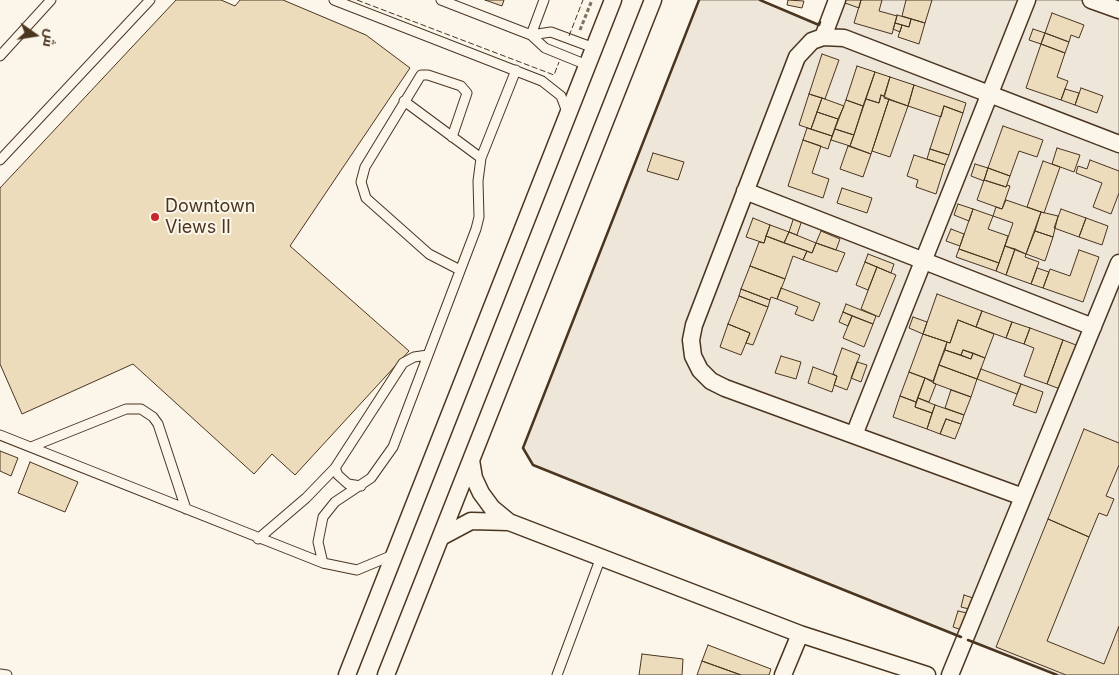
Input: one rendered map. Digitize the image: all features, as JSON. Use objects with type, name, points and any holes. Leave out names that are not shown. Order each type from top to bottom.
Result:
[{"type":"street","points":[[348,675],[613,0]]},
{"type":"street","points":[[386,675],[653,0]]},
{"type":"street","points":[[823,37],[837,0]]},
{"type":"street","points":[[854,435],[1027,0]]},
{"type":"street","points":[[1091,0],[1119,10]]},
{"type":"street","points":[[1023,497],[725,388],[706,375],[693,356],[691,340],[694,324],[797,57],[808,44],[823,37],[844,38],[1119,144]]},
{"type":"street","points":[[745,191],[1093,327]]},
{"type":"street","points":[[950,675],[1119,263]]},
{"type":"street","points":[[471,460],[474,478],[481,492],[492,508],[510,522],[890,670],[927,675]]},
{"type":"street","points":[[441,537],[471,521],[510,522]]},
{"type":"street","points":[[783,675],[800,634]]},
{"type":"lane","points":[[0,56],[51,0]]},
{"type":"lane","points":[[0,160],[150,0]]},
{"type":"lane","points":[[334,0],[542,80],[556,90],[565,104],[568,115]]},
{"type":"lane","points":[[441,0],[531,35],[545,48],[587,65]]},
{"type":"lane","points":[[531,35],[544,0]]},
{"type":"lane","points":[[531,35],[551,32],[594,48]]},
{"type":"lane","points":[[322,563],[318,533],[323,517],[335,502],[361,486],[380,469],[393,447],[479,217],[478,181],[481,158],[516,70]]},
{"type":"lane","points":[[452,137],[468,92],[465,89],[424,74],[417,79],[365,167],[361,182],[366,198],[429,254],[460,270]]},
{"type":"lane","points":[[404,101],[481,158]]},
{"type":"lane","points":[[258,539],[306,498],[335,468],[358,436],[394,374],[404,363],[414,357],[428,355]]},
{"type":"lane","points":[[31,448],[126,409],[140,410],[153,417],[158,424],[186,509]]},
{"type":"lane","points":[[0,435],[322,563],[357,570],[395,554]]},
{"type":"lane","points":[[335,468],[338,475],[348,484],[361,486]]},
{"type":"lane","points":[[557,675],[601,557]]},
{"type":"lane","points":[[0,674],[7,675]]},
{"type":"shaded area","points":[[699,0],[760,0],[819,25],[829,0],[1119,0],[1119,675],[1057,675],[533,465],[523,448]]},
{"type":"building","name":"Downtown Views II","points":[[176,0],[221,0],[235,6],[240,0],[283,0],[366,35],[410,68],[290,246],[409,351],[295,475],[272,454],[254,474],[133,364],[22,414],[0,364],[0,188]]},
{"type":"building","points":[[485,0],[504,0],[502,6]]},
{"type":"building","points":[[788,0],[804,1],[802,8],[787,5]]},
{"type":"building","points":[[846,0],[861,0],[859,8],[845,3]]},
{"type":"building","points":[[861,0],[882,0],[879,11],[897,16],[892,34],[854,23]]},
{"type":"building","points":[[906,0],[932,0],[925,23],[902,16]]},
{"type":"building","points":[[1052,13],[1084,25],[1079,38],[1071,35],[1069,42],[1045,33]]},
{"type":"building","points":[[897,15],[911,19],[909,27],[895,23]]},
{"type":"building","points":[[911,19],[925,23],[919,44],[898,37],[902,25],[909,27]]},
{"type":"building","points":[[895,23],[902,25],[900,32],[893,29]]},
{"type":"building","points":[[1033,29],[1045,33],[1041,44],[1029,40]]},
{"type":"building","points":[[1045,33],[1069,42],[1065,53],[1041,44]]},
{"type":"building","points":[[1041,44],[1065,53],[1057,77],[1068,81],[1061,100],[1026,88]]},
{"type":"building","points":[[822,54],[839,60],[825,99],[809,94]]},
{"type":"building","points":[[857,66],[875,72],[863,106],[846,100]]},
{"type":"building","points":[[875,72],[890,77],[884,96],[881,95],[879,103],[866,99]]},
{"type":"building","points":[[890,77],[914,85],[908,106],[884,98]]},
{"type":"building","points":[[914,85],[966,103],[963,113],[944,106],[941,117],[908,106]]},
{"type":"building","points":[[1081,88],[1103,96],[1097,113],[1075,105]]},
{"type":"building","points":[[1065,89],[1079,93],[1075,105],[1061,100]]},
{"type":"building","points":[[809,94],[822,98],[811,129],[799,125]]},
{"type":"building","points":[[881,95],[889,99],[871,154],[850,146],[866,99],[879,103]]},
{"type":"building","points":[[822,98],[844,106],[838,119],[817,112]]},
{"type":"building","points":[[889,99],[908,106],[890,157],[872,151]]},
{"type":"building","points":[[846,100],[863,106],[854,135],[835,129]]},
{"type":"building","points":[[944,106],[963,113],[949,155],[930,149]]},
{"type":"building","points":[[817,112],[838,119],[832,136],[811,129]]},
{"type":"building","points":[[1003,126],[1043,140],[1037,157],[1019,151],[1010,176],[988,168]]},
{"type":"building","points":[[807,128],[832,136],[828,149],[803,140]]},
{"type":"building","points":[[835,129],[854,135],[850,146],[831,140]]},
{"type":"building","points":[[803,140],[821,146],[812,173],[829,179],[823,198],[788,186]]},
{"type":"building","points":[[848,146],[871,154],[863,177],[840,169]]},
{"type":"building","points":[[1057,148],[1080,155],[1074,172],[1052,164]]},
{"type":"building","points":[[930,149],[949,155],[945,165],[927,159]]},
{"type":"building","points":[[653,153],[684,162],[678,180],[647,171]]},
{"type":"building","points":[[914,155],[945,165],[936,194],[916,187],[918,180],[907,176]]},
{"type":"building","points":[[1090,160],[1119,171],[1119,193],[1111,214],[1093,207],[1102,183],[1076,173],[1078,166],[1087,169]]},
{"type":"building","points":[[1043,161],[1060,167],[1044,213],[1027,207]]},
{"type":"building","points":[[975,164],[988,168],[984,181],[971,176]]},
{"type":"building","points":[[988,168],[1010,176],[1006,187],[984,180]]},
{"type":"building","points":[[984,180],[1006,187],[1007,185],[1010,186],[1002,209],[977,200]]},
{"type":"building","points":[[842,188],[872,198],[867,213],[837,203]]},
{"type":"building","points":[[1006,200],[1041,212],[1026,254],[1005,246],[1013,223],[993,216],[996,207],[1002,209]]},
{"type":"building","points":[[958,204],[973,209],[969,221],[954,215]]},
{"type":"building","points":[[973,209],[993,216],[988,229],[1008,236],[999,263],[959,249]]},
{"type":"building","points":[[1061,209],[1086,218],[1079,237],[1054,228]]},
{"type":"building","points":[[1041,212],[1058,216],[1053,237],[1035,231]]},
{"type":"building","points":[[794,217],[802,220],[797,235],[789,232]]},
{"type":"building","points":[[753,218],[770,225],[764,243],[746,237]]},
{"type":"building","points":[[1086,218],[1108,226],[1102,245],[1079,237]]},
{"type":"building","points":[[770,225],[789,232],[784,243],[766,236]]},
{"type":"building","points":[[951,229],[964,234],[960,246],[946,241]]},
{"type":"building","points":[[821,231],[840,239],[836,250],[816,243]]},
{"type":"building","points":[[1035,231],[1053,237],[1045,261],[1026,254]]},
{"type":"building","points":[[789,232],[816,243],[812,253],[784,243]]},
{"type":"building","points":[[766,236],[807,251],[803,260],[793,256],[785,279],[750,266],[759,242],[764,243]]},
{"type":"building","points":[[816,243],[845,253],[837,272],[803,260],[807,251],[812,253]]},
{"type":"building","points":[[1005,246],[1015,249],[1006,275],[996,271]]},
{"type":"building","points":[[959,249],[999,263],[996,271],[956,257]]},
{"type":"building","points":[[1015,249],[1026,254],[1025,257],[1039,262],[1031,284],[1006,275]]},
{"type":"building","points":[[1079,250],[1099,257],[1083,302],[1043,288],[1050,269],[1070,276]]},
{"type":"building","points":[[868,254],[894,264],[891,273],[865,262]]},
{"type":"building","points":[[865,262],[877,267],[868,290],[856,285]]},
{"type":"building","points":[[750,266],[785,279],[777,299],[771,297],[770,300],[741,289]]},
{"type":"building","points":[[877,267],[896,275],[879,317],[861,309]]},
{"type":"building","points":[[1037,268],[1049,272],[1043,288],[1031,284]]},
{"type":"building","points":[[781,288],[820,303],[813,321],[795,314],[798,307],[777,299]]},
{"type":"building","points":[[741,289],[770,300],[768,307],[739,296]]},
{"type":"building","points":[[937,294],[982,311],[976,327],[958,320],[950,343],[923,334]]},
{"type":"building","points":[[739,296],[768,307],[753,345],[746,343],[750,333],[728,324]]},
{"type":"building","points":[[846,304],[876,316],[873,324],[843,312]]},
{"type":"building","points":[[982,311],[1012,322],[1006,338],[976,327]]},
{"type":"building","points":[[843,312],[852,316],[848,326],[839,322]]},
{"type":"building","points":[[852,316],[873,324],[864,347],[843,338]]},
{"type":"building","points":[[913,317],[927,322],[923,334],[909,328]]},
{"type":"building","points":[[958,320],[994,334],[985,358],[963,350],[961,355],[945,350],[947,342],[950,343]]},
{"type":"building","points":[[1012,322],[1030,328],[1024,344],[1006,338]]},
{"type":"building","points":[[728,324],[750,333],[741,355],[720,347]]},
{"type":"building","points":[[1030,328],[1063,340],[1047,384],[1024,376],[1034,348],[1024,344]]},
{"type":"building","points":[[923,334],[947,342],[933,381],[909,372]]},
{"type":"building","points":[[1063,340],[1076,345],[1060,389],[1047,384]]},
{"type":"building","points":[[842,348],[860,355],[847,390],[834,385],[837,376],[833,374]]},
{"type":"building","points":[[945,350],[971,359],[973,353],[985,358],[977,379],[939,365]]},
{"type":"building","points":[[963,350],[973,353],[971,359],[961,355]]},
{"type":"building","points":[[781,356],[801,362],[796,379],[775,373]]},
{"type":"building","points":[[857,362],[867,365],[861,382],[851,378]]},
{"type":"building","points":[[939,365],[977,379],[971,397],[933,383]]},
{"type":"building","points":[[813,367],[837,376],[832,392],[808,383]]},
{"type":"building","points":[[981,369],[1021,384],[1017,394],[977,379]]},
{"type":"building","points":[[909,372],[925,378],[916,402],[900,396]]},
{"type":"building","points":[[925,378],[936,384],[929,402],[918,398]]},
{"type":"building","points":[[1021,384],[1043,392],[1036,413],[1013,405]]},
{"type":"building","points":[[951,390],[971,397],[964,415],[945,408]]},
{"type":"building","points":[[900,396],[916,402],[915,407],[932,413],[927,429],[893,417]]},
{"type":"building","points":[[918,398],[935,405],[932,413],[915,407]]},
{"type":"building","points":[[935,405],[964,415],[961,424],[946,419],[940,434],[927,429]]},
{"type":"building","points":[[946,419],[961,424],[955,439],[940,434]]},
{"type":"building","points":[[1084,429],[1119,443],[1119,465],[1106,496],[1114,499],[1107,516],[1099,513],[1089,537],[1048,519]]},
{"type":"building","points":[[0,451],[18,458],[11,476],[0,471]]},
{"type":"building","points":[[30,462],[78,482],[65,512],[18,493]]},
{"type":"building","points":[[1048,519],[1089,537],[1047,641],[1104,664],[1119,626],[1119,675],[1066,675],[996,647]]},
{"type":"building","points":[[964,595],[973,598],[969,609],[961,607]]},
{"type":"building","points":[[958,611],[967,613],[962,630],[953,627]]},
{"type":"building","points":[[708,645],[771,669],[769,675],[741,675],[702,661]]},
{"type":"building","points":[[642,654],[683,659],[682,675],[639,675]]},
{"type":"building","points":[[702,661],[741,675],[697,675]]},
{"type":"fence","points":[[357,0],[554,75],[559,62]]},
{"type":"fence","points":[[569,36],[583,0]]},
{"type":"wall","points":[[699,0],[523,448],[533,465],[961,637]]},
{"type":"wall","points":[[760,0],[819,25],[820,22]]},
{"type":"wall","points":[[968,640],[1057,675]]},
{"type":"place","name":"Downtown Views II","points":[[155,217]]}]
